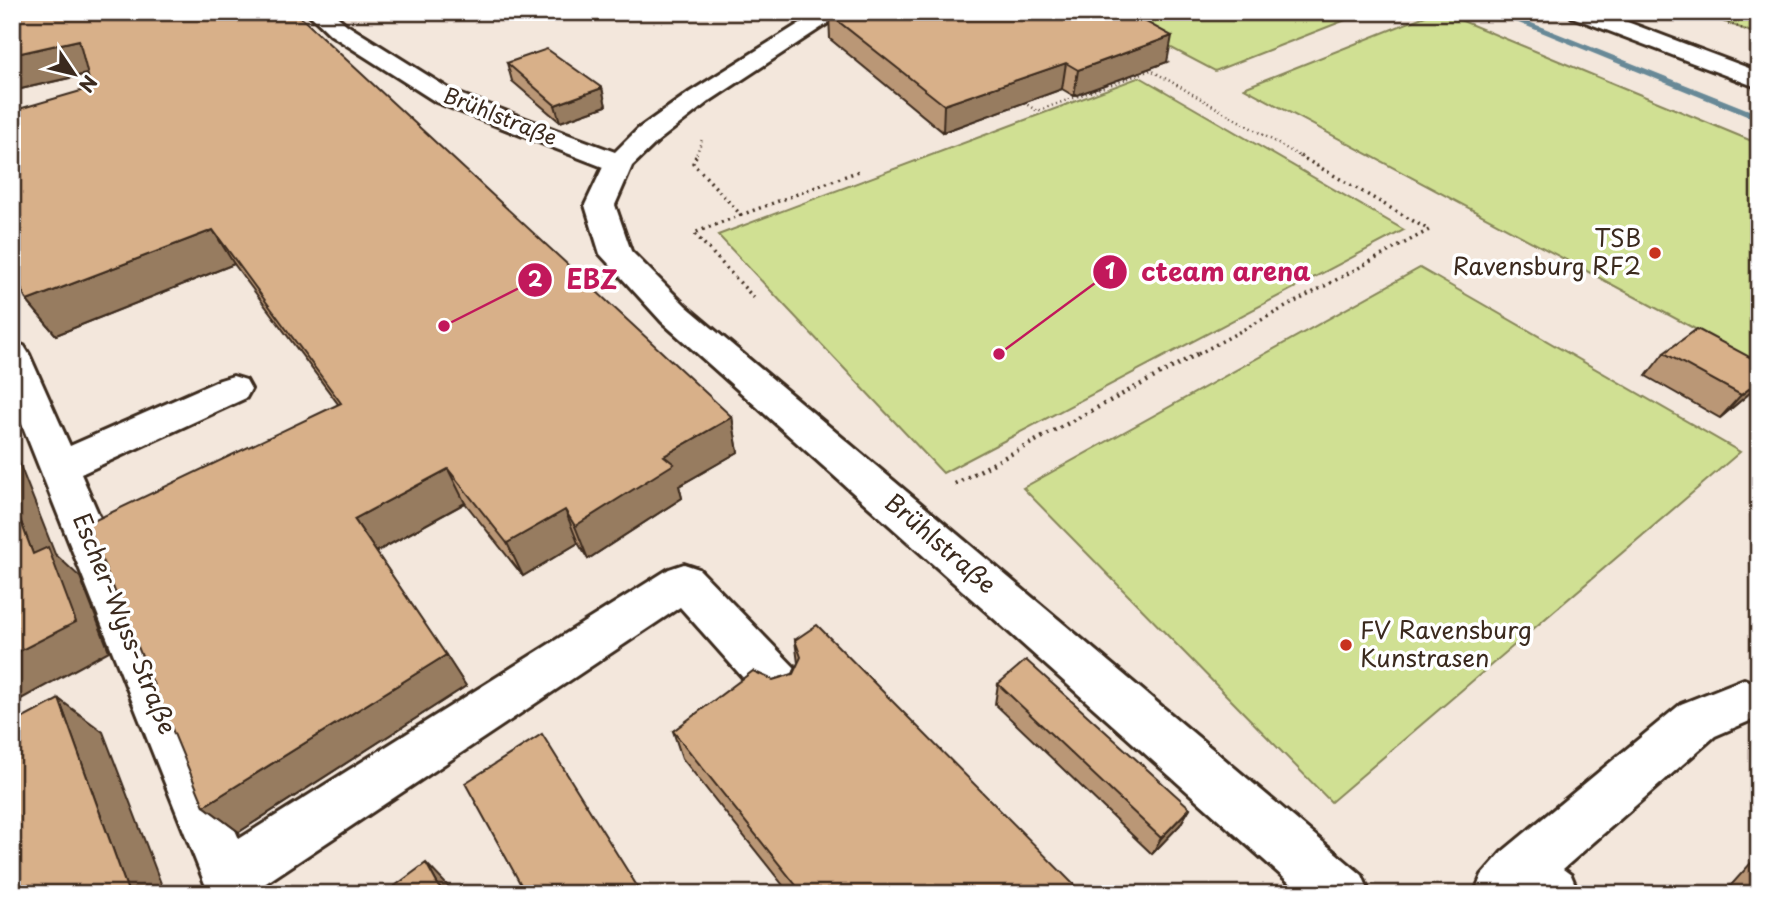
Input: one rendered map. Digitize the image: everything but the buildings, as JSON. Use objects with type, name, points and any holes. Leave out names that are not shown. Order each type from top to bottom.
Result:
[{"type":"main road","points":[[323,16],[353,12]]},
{"type":"main road","name":"Brühlstraße","points":[[834,12],[673,116],[619,163],[600,205],[616,254],[674,314],[1343,894]]},
{"type":"main road","points":[[1580,12],[1759,81]]},
{"type":"main road","points":[[1635,12],[1759,58]]},
{"type":"main road","name":"Brühlstraße","points":[[323,16],[339,30],[445,97],[619,163]]},
{"type":"main road","name":"Escher-Wyss-Straße","points":[[12,354],[233,885]]},
{"type":"main road","points":[[60,467],[233,389]]},
{"type":"main road","points":[[233,885],[684,582],[779,684]]},
{"type":"main road","points":[[1525,886],[1698,720],[1744,701]]},
{"type":"path","points":[[1699,12],[1759,34]]},
{"type":"path","points":[[955,484],[1429,230],[1151,70],[1037,111],[1016,97]]},
{"type":"path","points":[[673,116],[705,131],[693,163],[741,215]]},
{"type":"path","points":[[755,299],[694,233],[859,171]]},
{"type":"green space","points":[[1103,12],[1366,12],[1215,71]]},
{"type":"green space","name":"TSB Ravensburg RF2","points":[[1435,12],[1441,12],[1759,144],[1759,361],[1244,88]]},
{"type":"green space","points":[[1699,12],[1759,12],[1759,35]]},
{"type":"green space","points":[[1140,77],[1404,230],[943,473],[718,235]]},
{"type":"green space","name":"FV Ravensburg Kunstrasen","points":[[1420,268],[1740,452],[1331,802],[1023,488]]},
{"type":"waterway","points":[[1496,12],[1759,118]]},
{"type":"place","name":"TSB Ravensburg RF2","points":[[1655,253]]},
{"type":"place","name":"EBZ","points":[[444,326]]},
{"type":"place","name":"cteam arena","points":[[999,354]]},
{"type":"place","name":"FV Ravensburg Kunstrasen","points":[[1346,645]]}]
